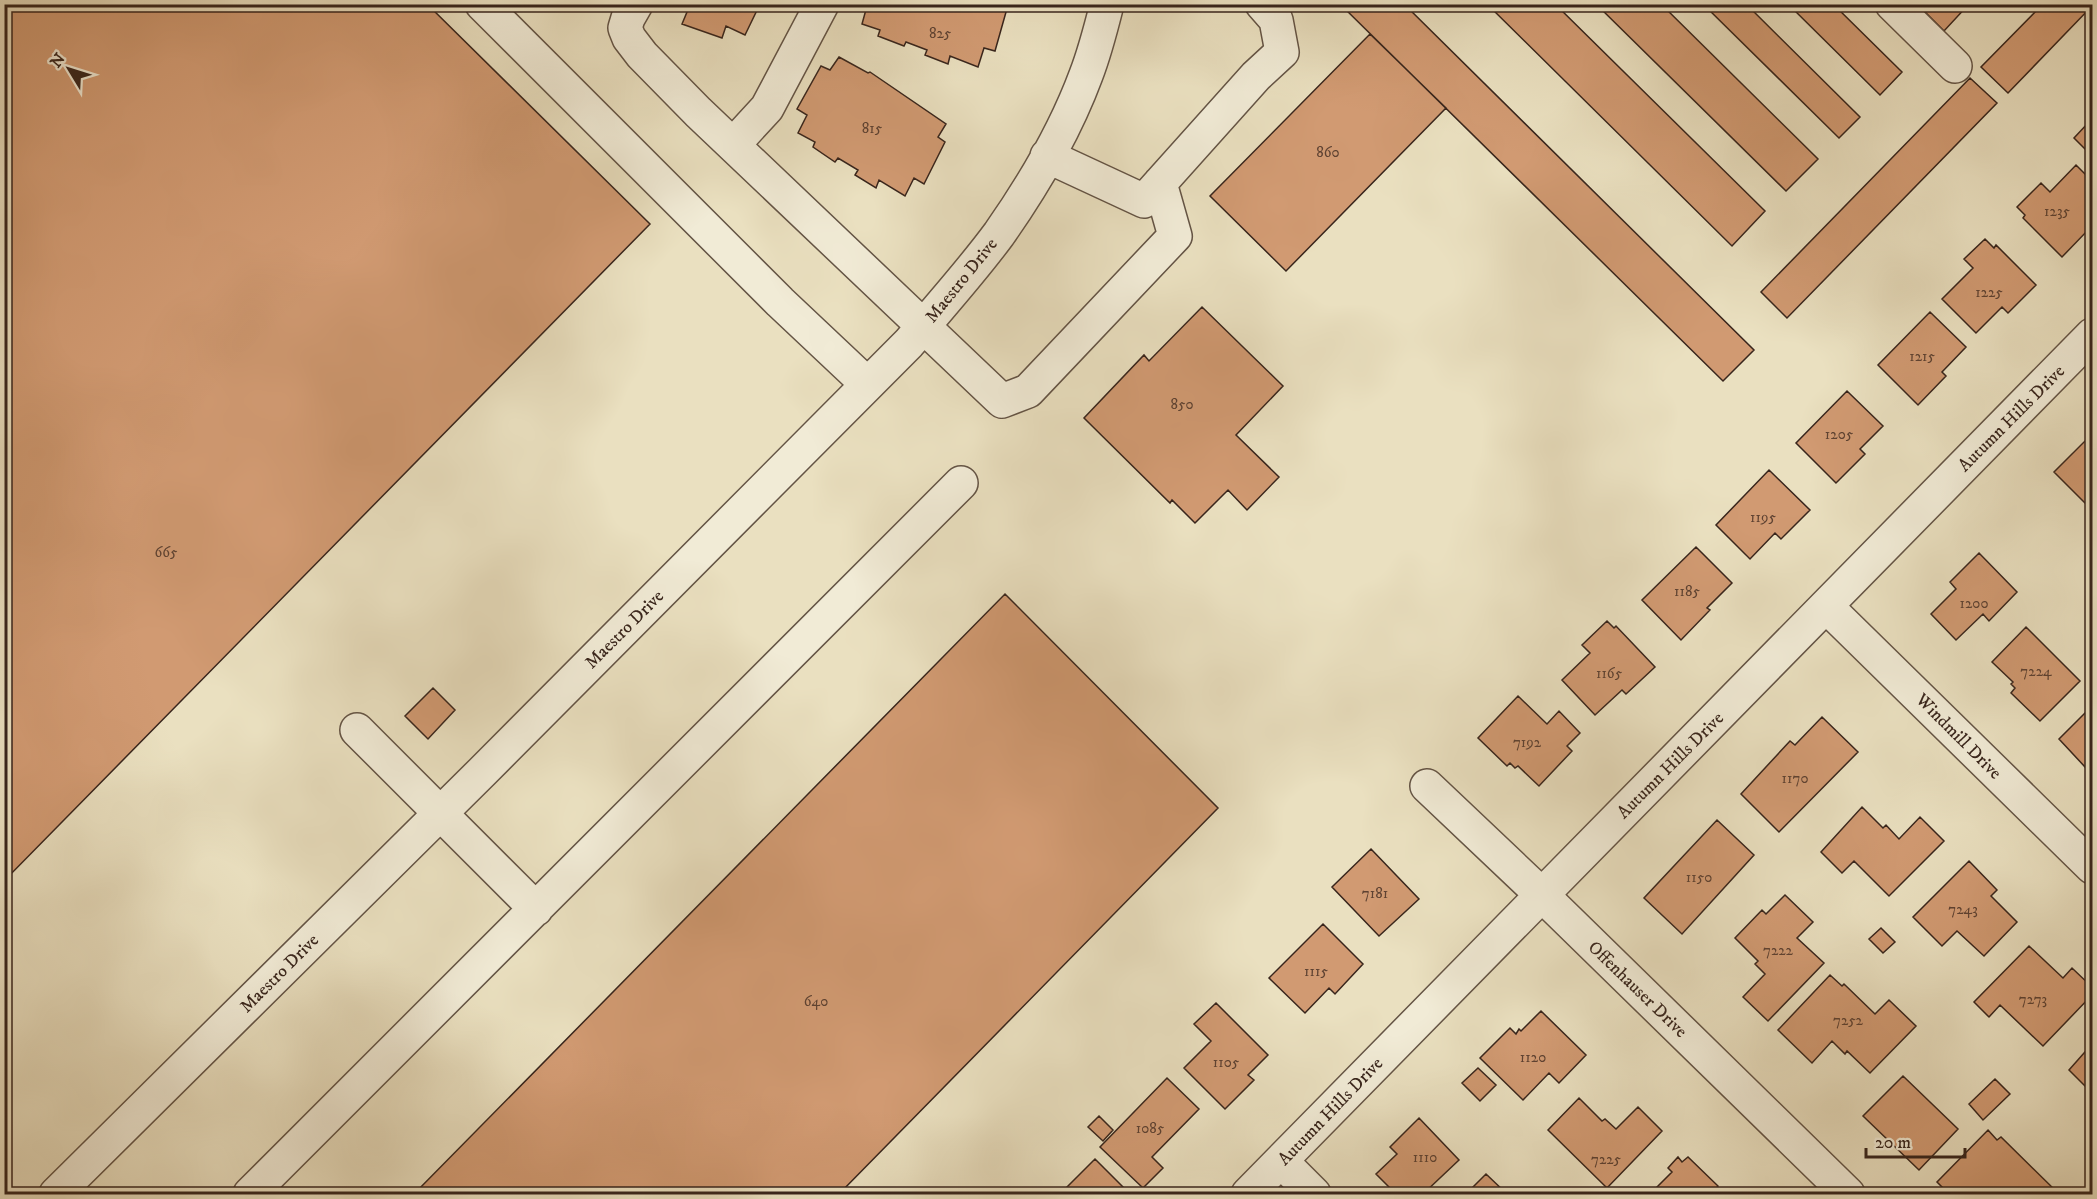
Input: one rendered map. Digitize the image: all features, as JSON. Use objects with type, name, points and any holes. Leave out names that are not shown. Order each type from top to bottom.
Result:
[{"type":"street","points":[[482,4],[780,302],[867,384]]},
{"type":"street","points":[[636,4],[625,28],[629,38],[642,55],[733,145],[1002,401],[1028,391],[1175,236],[1160,183]]},
{"type":"street","points":[[733,145],[767,108],[822,4]]},
{"type":"street","name":"Maestro Drive","points":[[56,1194],[440,813],[924,326],[957,288],[999,233],[1047,156],[1086,75],[1107,4]]},
{"type":"street","points":[[1047,156],[1144,201],[1256,76],[1282,52],[1276,20],[1262,4]]},
{"type":"street","points":[[1892,4],[1955,66]]},
{"type":"street","name":"Autumn Hills Drive","points":[[1248,1194],[2092,335]]},
{"type":"street","points":[[250,1194],[962,483]]},
{"type":"street","name":"Windmill Drive","points":[[1826,606],[2092,867]]},
{"type":"street","points":[[357,730],[536,909]]},
{"type":"street","name":"Offenhauser Drive","points":[[1427,786],[1848,1194]]},
{"type":"street","points":[[1281,1161],[1314,1194]]},
{"type":"building","points":[[7,4],[427,4],[650,224],[4,881],[4,7]]},
{"type":"building","points":[[673,4],[760,4],[745,35],[726,26],[722,38],[682,24],[687,12]]},
{"type":"building","points":[[865,4],[1008,5],[995,51],[984,48],[978,67],[950,56],[948,64],[925,55],[927,50],[906,42],[904,46],[878,36],[880,30],[862,24],[867,6]]},
{"type":"building","points":[[1340,4],[1404,4],[1754,350],[1723,381]]},
{"type":"building","points":[[1487,4],[1555,4],[1765,211],[1732,246]]},
{"type":"building","points":[[1596,4],[1661,4],[1818,159],[1786,191]]},
{"type":"building","points":[[1703,4],[1746,4],[1860,117],[1839,138]]},
{"type":"building","points":[[1788,4],[1833,4],[1902,72],[1880,95]]},
{"type":"building","points":[[1917,4],[1969,4],[1944,31]]},
{"type":"building","points":[[2043,4],[2092,4],[2092,6],[2008,93],[1981,67]]},
{"type":"building","points":[[1370,34],[1446,108],[1286,271],[1210,196]]},
{"type":"building","points":[[839,57],[870,72],[946,124],[938,137],[945,142],[924,184],[914,178],[905,196],[879,180],[876,188],[855,175],[858,170],[838,158],[835,162],[813,147],[815,142],[798,133],[807,115],[797,109],[821,66],[830,70]]},
{"type":"building","points":[[1970,78],[1997,103],[1787,318],[1761,292]]},
{"type":"building","points":[[2088,123],[2092,127],[2092,156],[2074,138]]},
{"type":"building","points":[[2076,165],[2092,181],[2092,221],[2087,226],[2090,228],[2062,257],[2023,218],[2025,215],[2017,207],[2041,183],[2050,192]]},
{"type":"building","points":[[1985,239],[1994,248],[1996,245],[2036,285],[2008,313],[2002,307],[1976,333],[1942,299],[1973,268],[1964,259]]},
{"type":"building","points":[[1202,307],[1283,386],[1236,435],[1279,477],[1247,510],[1228,490],[1195,523],[1172,500],[1170,503],[1084,418],[1144,355],[1149,361]]},
{"type":"building","points":[[1930,312],[1966,347],[1942,372],[1946,376],[1918,405],[1878,365]]},
{"type":"building","points":[[1847,391],[1883,426],[1860,449],[1865,454],[1836,483],[1796,443]]},
{"type":"building","points":[[2087,439],[2092,445],[2092,510],[2054,472]]},
{"type":"building","points":[[1769,470],[1810,510],[1781,539],[1775,533],[1750,559],[1716,525]]},
{"type":"building","points":[[1696,547],[1732,583],[1707,608],[1710,610],[1681,640],[1642,600]]},
{"type":"building","points":[[1979,553],[2017,592],[1989,621],[1983,614],[1956,640],[1931,614],[1956,589],[1950,582]]},
{"type":"building","points":[[1005,594],[1218,808],[839,1194],[414,1194]]},
{"type":"building","points":[[1607,621],[1614,628],[1616,626],[1655,667],[1626,694],[1622,690],[1595,715],[1562,680],[1590,653],[1582,645]]},
{"type":"building","points":[[2026,627],[2080,681],[2040,721],[2011,693],[2015,688],[2011,684],[2013,682],[1992,662]]},
{"type":"building","points":[[433,688],[455,710],[428,739],[405,716]]},
{"type":"building","points":[[1518,696],[1547,724],[1559,711],[1580,733],[1567,746],[1572,751],[1539,786],[1518,766],[1515,768],[1510,763],[1507,766],[1478,738]]},
{"type":"building","points":[[2092,706],[2092,761],[2086,768],[2059,739]]},
{"type":"building","points":[[1822,717],[1858,752],[1779,832],[1741,794],[1790,741],[1795,745]]},
{"type":"building","points":[[1862,807],[1883,828],[1886,825],[1899,839],[1920,817],[1944,841],[1889,896],[1854,861],[1842,873],[1821,852]]},
{"type":"building","points":[[1717,820],[1754,855],[1682,934],[1644,898]]},
{"type":"building","points":[[1371,849],[1419,899],[1379,936],[1332,887]]},
{"type":"building","points":[[1969,861],[1997,890],[1991,896],[2017,922],[1984,956],[1957,931],[1942,946],[1913,917]]},
{"type":"building","points":[[1785,895],[1813,922],[1797,938],[1824,963],[1768,1021],[1743,997],[1765,974],[1755,964],[1758,961],[1735,938],[1762,910],[1766,914]]},
{"type":"building","points":[[1323,924],[1363,964],[1335,994],[1329,988],[1305,1013],[1269,978]]},
{"type":"building","points":[[1881,928],[1895,942],[1883,953],[1869,939]]},
{"type":"building","points":[[2029,946],[2063,978],[2072,968],[2092,987],[2092,995],[2043,1046],[2000,1005],[1989,1017],[1974,1002]]},
{"type":"building","points":[[1830,975],[1842,986],[1844,984],[1875,1014],[1889,1000],[1916,1026],[1870,1073],[1847,1051],[1845,1054],[1832,1041],[1812,1063],[1778,1030]]},
{"type":"building","points":[[1216,1003],[1268,1055],[1248,1075],[1254,1080],[1225,1109],[1184,1068],[1211,1041],[1194,1024]]},
{"type":"building","points":[[1541,1011],[1586,1055],[1559,1083],[1549,1073],[1523,1100],[1480,1058],[1510,1028],[1516,1034]]},
{"type":"building","points":[[2092,1044],[2092,1079],[2085,1086],[2069,1070]]},
{"type":"building","points":[[1478,1068],[1496,1085],[1480,1101],[1462,1083]]},
{"type":"building","points":[[1903,1076],[1958,1129],[1919,1170],[1863,1116]]},
{"type":"building","points":[[1167,1078],[1199,1109],[1152,1157],[1163,1168],[1143,1188],[1100,1147]]},
{"type":"building","points":[[1995,1079],[2010,1094],[1983,1120],[1969,1104]]},
{"type":"building","points":[[1579,1098],[1602,1121],[1605,1119],[1616,1129],[1638,1107],[1662,1131],[1607,1188],[1548,1130]]},
{"type":"building","points":[[1099,1116],[1113,1130],[1103,1141],[1088,1127]]},
{"type":"building","points":[[1419,1118],[1459,1160],[1423,1194],[1396,1194],[1376,1174],[1397,1154],[1390,1147]]},
{"type":"building","points":[[1988,1130],[1997,1140],[2001,1137],[2059,1194],[1946,1194],[1943,1192],[1945,1190],[1937,1182]]},
{"type":"building","points":[[1678,1157],[1682,1162],[1688,1157],[1718,1186],[1714,1191],[1718,1194],[1650,1194],[1672,1172],[1668,1168]]},
{"type":"building","points":[[1095,1159],[1130,1194],[1060,1194]]},
{"type":"building","points":[[1486,1174],[1507,1194],[1466,1194]]}]
